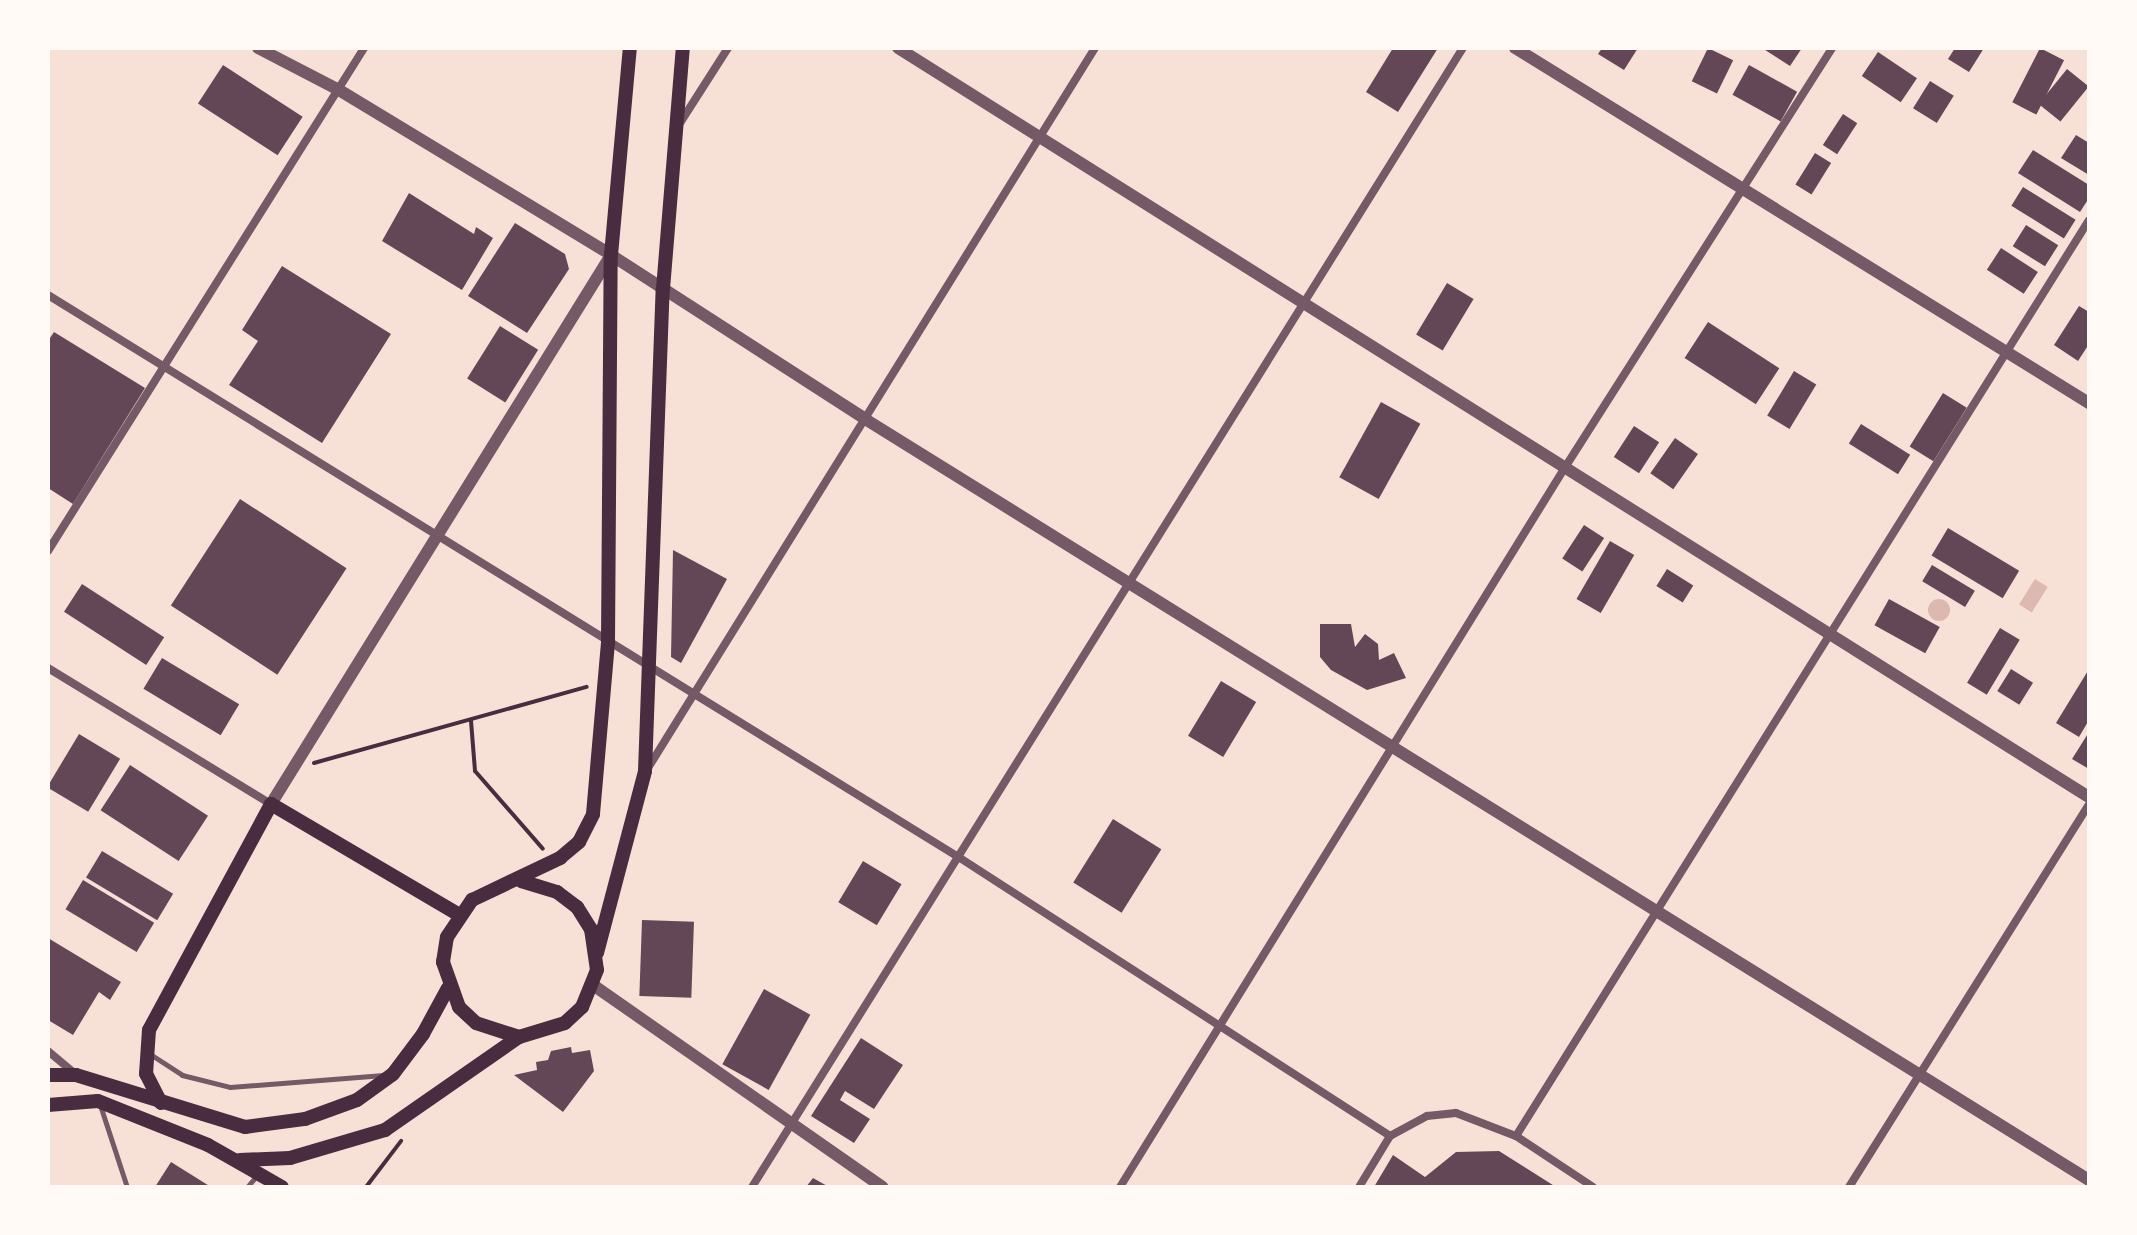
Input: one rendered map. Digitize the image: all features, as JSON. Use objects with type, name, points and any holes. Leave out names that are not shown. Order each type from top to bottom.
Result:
[{"type":"main road","points":[[519,1037],[476,1023],[448,988],[443,962],[447,937],[458,914],[488,890],[521,881],[554,862],[579,842],[593,814],[608,642],[611,255],[630,48]]},
{"type":"main road","points":[[240,1160],[290,1158],[353,1143],[415,1110],[519,1037],[565,1023],[593,985],[597,954],[645,771],[663,289],[680,123],[683,48]]},
{"type":"main road","points":[[161,1103],[146,1074],[145,1050],[149,1030],[271,804],[458,914]]},
{"type":"main road","points":[[521,881],[557,892],[577,907],[591,929],[597,954]]},
{"type":"main road","points":[[48,1075],[76,1075],[245,1127],[305,1119],[357,1100],[393,1074],[423,1034],[448,988]]},
{"type":"main road","points":[[76,1075],[98,1101]]},
{"type":"main road","points":[[48,1105],[98,1101],[240,1160],[282,1187]]},
{"type":"street","points":[[258,48],[339,90],[611,255],[865,419],[1132,582],[1657,913],[1921,1073],[2089,1180]]},
{"type":"street","points":[[48,551],[364,48]]},
{"type":"street","points":[[680,123],[728,48]]},
{"type":"street","points":[[898,48],[2089,797]]},
{"type":"street","points":[[645,771],[696,695],[1095,48]]},
{"type":"street","points":[[752,1187],[1463,48]]},
{"type":"street","points":[[1515,48],[2089,403]]},
{"type":"street","points":[[1120,1187],[1564,469],[1832,48]]},
{"type":"street","points":[[1516,1136],[2089,220]]},
{"type":"street","points":[[48,668],[271,804],[611,255]]},
{"type":"street","points":[[48,295],[439,533],[608,642],[960,858],[1220,1023],[1390,1136]]},
{"type":"street","points":[[1849,1187],[2089,805]]},
{"type":"street","points":[[593,985],[790,1126],[883,1187]]},
{"type":"street","points":[[48,1051],[76,1075]]},
{"type":"street","points":[[1359,1187],[1390,1136],[1427,1116],[1456,1113],[1516,1136],[1593,1187]]},
{"type":"lane","points":[[145,1050],[182,1075],[230,1087],[393,1074]]},
{"type":"lane","points":[[98,1101],[127,1187]]},
{"type":"lane","points":[[247,1187],[259,1172]]},
{"type":"path","points":[[309,773],[314,763],[605,686]]},
{"type":"path","points":[[471,721],[475,771],[554,862]]},
{"type":"path","points":[[366,1187],[404,1137],[415,1110]]},
{"type":"shaded area","points":[[2035,579],[2048,587],[2032,612],[2019,604]]},
{"type":"shaded area","points":[[1939,599],[1947,602],[1950,610],[1947,618],[1939,621],[1931,618],[1928,610],[1931,602]]},
{"type":"building","points":[[1393,48],[1438,48],[1398,112],[1366,92]]},
{"type":"building","points":[[1602,48],[1638,48],[1624,70],[1598,54]]},
{"type":"building","points":[[1708,48],[1733,60],[1717,94],[1692,81]]},
{"type":"building","points":[[1762,48],[1802,48],[1790,66]]},
{"type":"building","points":[[1955,48],[1984,48],[1969,72],[1948,59]]},
{"type":"building","points":[[2040,48],[2064,60],[2036,115],[2012,102]]},
{"type":"building","points":[[1878,52],[1917,78],[1901,102],[1862,76]]},
{"type":"building","points":[[223,65],[303,117],[278,155],[198,104]]},
{"type":"building","points":[[1749,65],[1797,92],[1781,121],[1733,95]]},
{"type":"building","points":[[2067,69],[2089,87],[2060,122],[2039,104]]},
{"type":"building","points":[[1930,81],[1954,96],[1937,123],[1913,108]]},
{"type":"building","points":[[1843,114],[1857,123],[1837,154],[1823,145]]},
{"type":"building","points":[[2076,135],[2089,143],[2089,175],[2061,158]]},
{"type":"building","points":[[2033,150],[2089,185],[2089,198],[2080,212],[2018,173]]},
{"type":"building","points":[[1815,153],[1831,163],[1812,194],[1795,184]]},
{"type":"building","points":[[2023,187],[2076,220],[2064,239],[2011,206]]},
{"type":"building","points":[[409,193],[474,234],[476,227],[493,238],[462,290],[382,241]]},
{"type":"building","points":[[515,223],[565,254],[569,269],[527,333],[468,296]]},
{"type":"building","points":[[2026,225],[2058,245],[2045,266],[2013,246]]},
{"type":"building","points":[[2001,248],[2038,272],[2024,294],[1987,270]]},
{"type":"building","points":[[282,266],[391,334],[322,443],[229,385],[258,341],[242,330]]},
{"type":"building","points":[[1447,283],[1474,299],[1443,350],[1416,334]]},
{"type":"building","points":[[2079,306],[2089,312],[2089,344],[2078,361],[2054,345]]},
{"type":"building","points":[[1708,322],[1779,368],[1756,404],[1685,358]]},
{"type":"building","points":[[500,326],[538,350],[505,402],[467,379]]},
{"type":"building","points":[[54,332],[145,388],[73,504],[48,488],[48,341]]},
{"type":"building","points":[[1794,371],[1816,384],[1790,429],[1767,416]]},
{"type":"building","points":[[1943,393],[1967,408],[1933,461],[1910,446]]},
{"type":"building","points":[[1381,402],[1420,424],[1379,499],[1339,477]]},
{"type":"building","points":[[1861,424],[1910,455],[1898,474],[1849,444]]},
{"type":"building","points":[[1634,426],[1659,442],[1639,473],[1614,457]]},
{"type":"building","points":[[1675,438],[1698,454],[1673,489],[1650,473]]},
{"type":"building","points":[[240,499],[347,568],[277,675],[171,606]]},
{"type":"building","points":[[1584,525],[1604,538],[1582,572],[1562,559]]},
{"type":"building","points":[[1948,528],[2019,571],[2003,598],[1932,555]]},
{"type":"building","points":[[1610,541],[1634,555],[1601,613],[1576,599]]},
{"type":"building","points":[[673,550],[727,579],[681,663],[671,657]]},
{"type":"building","points":[[1932,565],[1975,591],[1965,607],[1922,581]]},
{"type":"building","points":[[1667,569],[1693,585],[1683,602],[1656,586]]},
{"type":"building","points":[[82,584],[164,637],[146,665],[64,612]]},
{"type":"building","points":[[1889,599],[1940,627],[1925,653],[1874,625]]},
{"type":"building","points":[[1320,624],[1351,624],[1355,647],[1365,634],[1378,644],[1379,660],[1394,653],[1406,678],[1367,690],[1331,670],[1320,657]]},
{"type":"building","points":[[2000,628],[2020,640],[1987,695],[1967,683]]},
{"type":"building","points":[[162,658],[239,704],[221,735],[143,689]]},
{"type":"building","points":[[2011,669],[2033,683],[2019,705],[1997,691]]},
{"type":"building","points":[[2089,669],[2089,720],[2079,737],[2056,723]]},
{"type":"building","points":[[1221,681],[1256,702],[1223,757],[1188,736]]},
{"type":"building","points":[[2089,732],[2089,769],[2072,759]]},
{"type":"building","points":[[79,734],[120,759],[88,812],[48,788]]},
{"type":"building","points":[[130,765],[208,816],[179,861],[101,810]]},
{"type":"building","points":[[1113,819],[1161,849],[1122,913],[1073,883]]},
{"type":"building","points":[[102,851],[173,894],[157,920],[86,878]]},
{"type":"building","points":[[863,861],[902,884],[877,925],[838,902]]},
{"type":"building","points":[[83,880],[154,923],[137,952],[65,909]]},
{"type":"building","points":[[642,920],[694,922],[691,998],[639,996]]},
{"type":"building","points":[[48,938],[121,982],[110,1000],[99,992],[73,1035],[48,1020]]},
{"type":"building","points":[[764,989],[810,1015],[769,1090],[722,1064]]},
{"type":"building","points":[[861,1038],[903,1065],[874,1109],[845,1091],[840,1100],[870,1119],[854,1143],[811,1116]]},
{"type":"building","points":[[571,1047],[572,1053],[590,1050],[594,1071],[563,1112],[514,1075],[537,1070],[536,1062],[548,1060],[551,1051]]},
{"type":"building","points":[[1499,1151],[1556,1187],[1374,1187],[1393,1155],[1425,1177],[1456,1152]]},
{"type":"building","points":[[171,1162],[211,1187],[155,1187]]},
{"type":"building","points":[[813,1178],[829,1187],[806,1187]]}]
